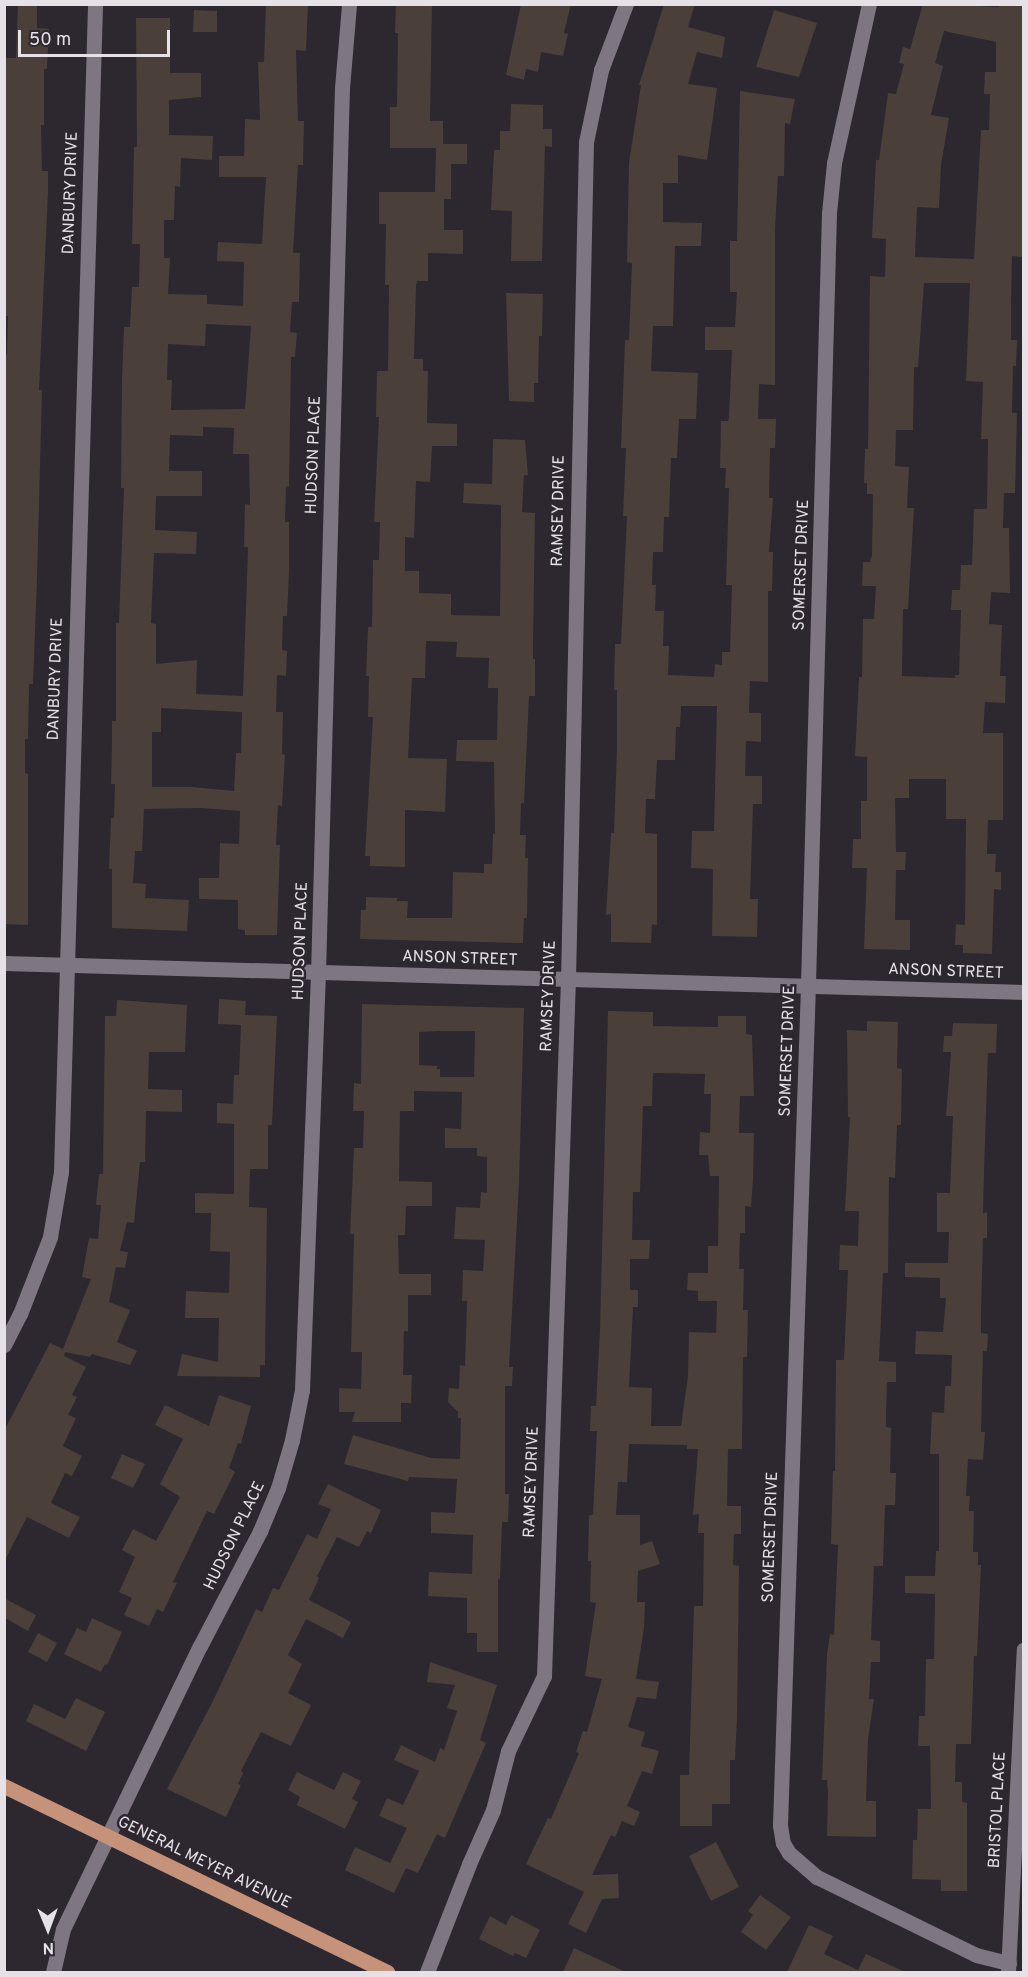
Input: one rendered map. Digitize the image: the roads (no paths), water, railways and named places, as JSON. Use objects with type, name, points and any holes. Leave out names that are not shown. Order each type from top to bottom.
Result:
[{"type":"main road","name":"GENERAL MEYER AVENUE","points":[[4,1786],[387,1972]]},
{"type":"street","name":"DANBURY DRIVE","points":[[4,1345],[20,1314],[50,1237],[61,1172],[95,4]]},
{"type":"street","name":"HUDSON PLACE","points":[[53,1972],[63,1929],[107,1836],[260,1532],[278,1488],[292,1440],[302,1390],[318,974],[342,88],[349,4]]},
{"type":"street","name":"RAMSEY DRIVE","points":[[428,1972],[469,1864],[493,1810],[508,1751],[543,1676],[568,980],[586,142],[601,70],[626,4]]},
{"type":"street","name":"SOMERSET DRIVE","points":[[869,4],[834,163],[829,213],[808,985],[780,1802],[783,1843],[796,1861],[817,1877],[1009,1968]]},
{"type":"street","name":"ANSON STREET","points":[[4,963],[318,974],[1023,992]]},
{"type":"street","name":"BRISTOL PLACE","points":[[1009,1968],[1023,1649]]}]
